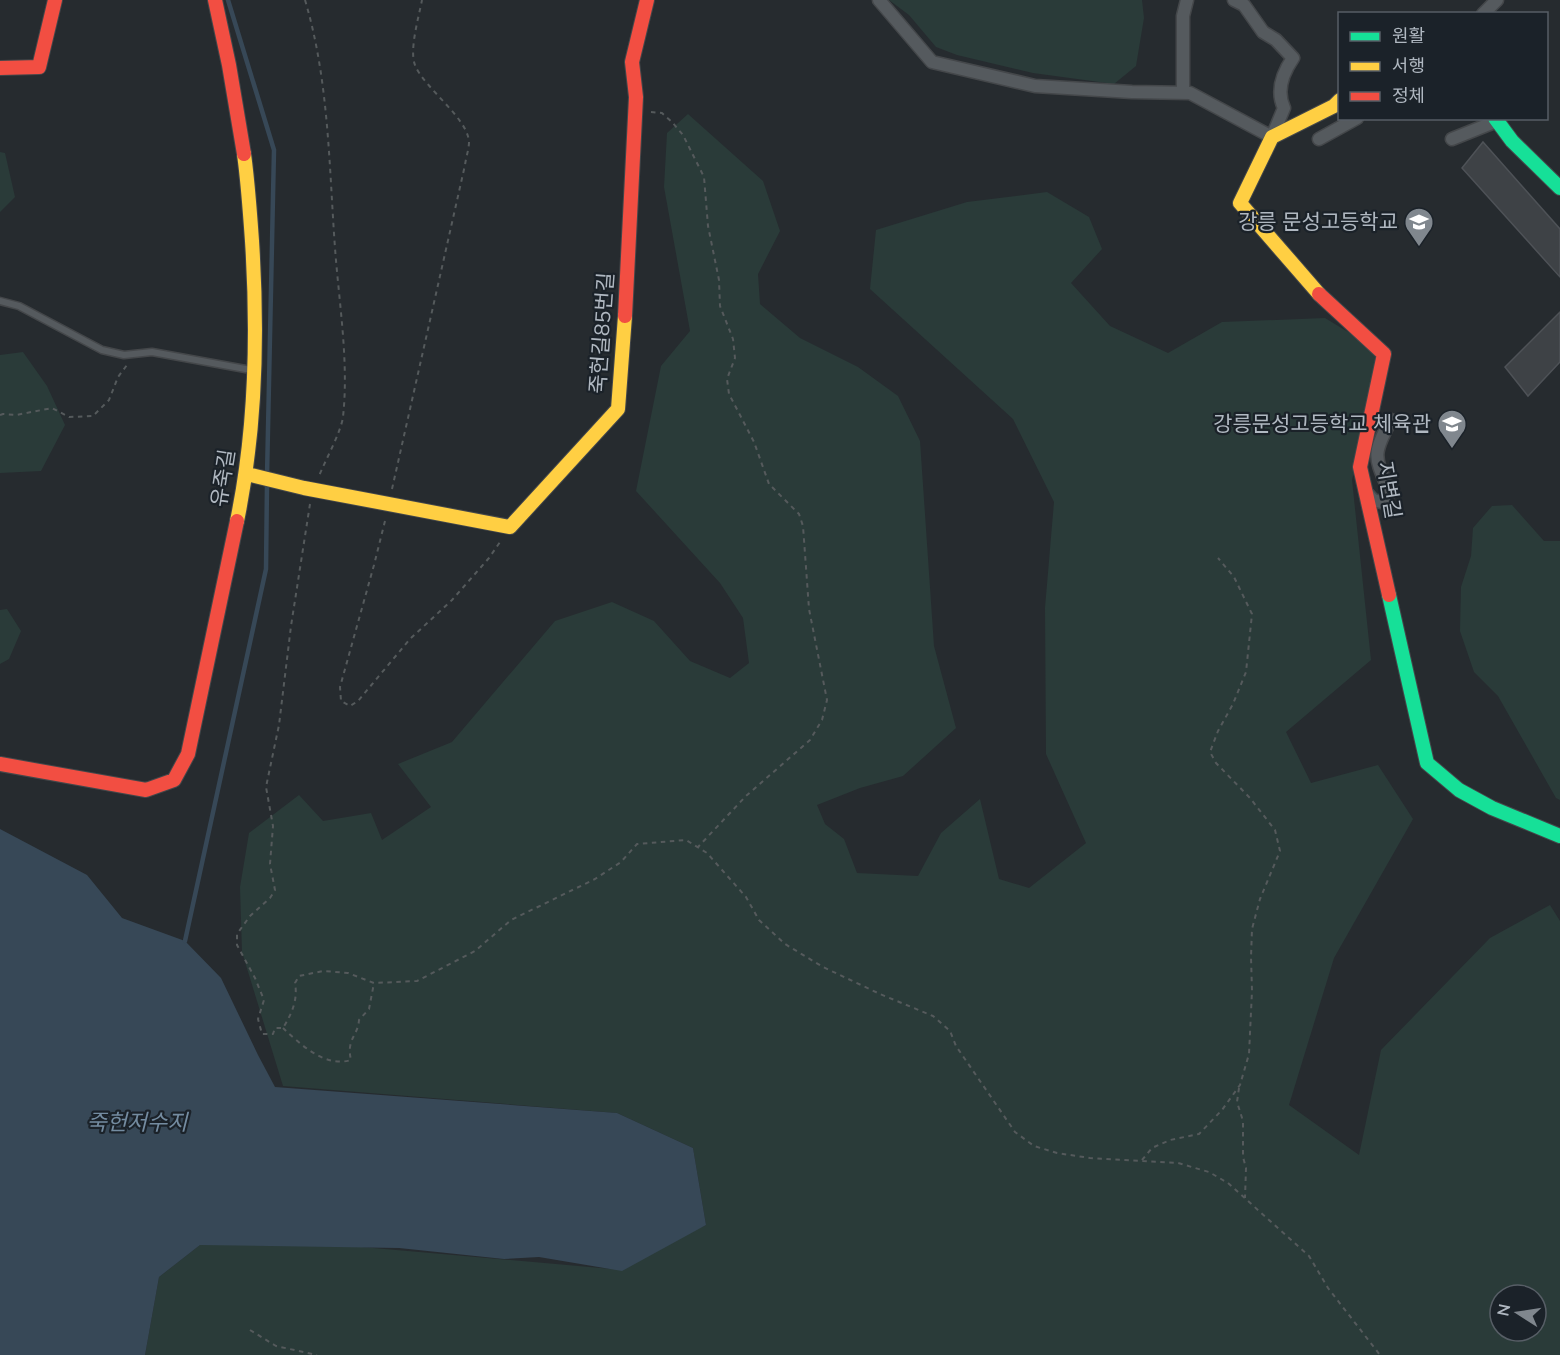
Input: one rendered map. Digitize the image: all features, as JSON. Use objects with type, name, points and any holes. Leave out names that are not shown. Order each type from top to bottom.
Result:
[{"type":"street","points":[[0,68],[39,68],[55,0]]},
{"type":"street","name":"유죽길","points":[[0,764],[146,790],[174,780],[188,754],[248,474],[254,370],[255,291],[247,175],[229,65],[215,0]]},
{"type":"street","name":"죽헌길85번길","points":[[510,527],[618,409],[622,374],[636,89],[632,62],[646,0]]},
{"type":"street","points":[[879,0],[932,62],[1035,86],[1190,93],[1272,136]]},
{"type":"street","points":[[1183,93],[1183,16],[1187,0]]},
{"type":"street","points":[[1234,0],[1244,5],[1263,32],[1276,40],[1293,58],[1286,68],[1281,83],[1279,97],[1284,108],[1272,136]]},
{"type":"street","points":[[1485,12],[1497,0]]},
{"type":"street","points":[[1272,136],[1338,102]]},
{"type":"street","points":[[1319,139],[1353,120]]},
{"type":"street","points":[[1452,139],[1496,120],[1512,141],[1560,188]]},
{"type":"street","name":"지변길","points":[[1272,136],[1240,203],[1316,292],[1384,354],[1360,467],[1427,763],[1459,790],[1492,808],[1560,836]]},
{"type":"street","points":[[1366,492],[1373,500],[1381,502],[1390,493],[1376,460],[1380,440],[1391,420]]},
{"type":"street","points":[[248,474],[308,489],[510,527]]},
{"type":"lane","points":[[0,301],[19,306],[102,350],[124,355],[152,352],[254,370]]},
{"type":"path","points":[[305,0],[321,74],[326,118],[344,364],[343,419],[308,489],[279,726],[266,787],[273,826],[270,864],[275,890],[270,898],[250,916],[237,934],[237,945],[264,1000],[258,1019],[262,1034],[273,1034],[275,1028],[283,1028],[322,1058],[337,1062],[351,1060],[349,1053],[352,1036],[358,1028],[359,1020],[369,1009],[374,983]]},
{"type":"path","points":[[422,0],[414,42],[414,64],[425,81],[459,119],[469,139],[374,565],[340,687],[341,701],[350,706],[358,701],[410,639],[452,600],[489,558],[510,527]]},
{"type":"path","points":[[651,112],[662,113],[683,135],[704,177],[708,226],[719,280],[720,306],[733,339],[735,358],[727,380],[729,394],[754,442],[769,484],[799,514],[803,526],[809,609],[826,700],[822,720],[810,740],[746,796],[698,847]]},
{"type":"path","points":[[0,415],[16,415],[52,408],[69,417],[93,417],[109,400],[125,366],[141,353]]},
{"type":"path","points":[[1218,558],[1234,578],[1252,614],[1246,672],[1210,752],[1215,763],[1250,798],[1275,830],[1280,851],[1260,900],[1252,929],[1249,1054],[1237,1102],[1243,1121],[1245,1198]]},
{"type":"path","points":[[283,1028],[291,1015],[297,995],[295,983],[299,976],[331,971],[348,973],[374,983],[417,981],[475,951],[511,920],[595,879],[621,862],[637,844],[686,840],[707,853],[746,897],[759,920],[785,944],[823,967],[933,1016],[950,1030],[956,1046],[1015,1132],[1034,1146],[1057,1153],[1090,1158],[1178,1163],[1209,1172],[1228,1183],[1309,1256],[1328,1288],[1380,1355]]},
{"type":"path","points":[[1142,1160],[1152,1148],[1170,1140],[1199,1134],[1222,1110],[1240,1085]]},
{"type":"path","points":[[250,1330],[276,1346],[318,1355]]},
{"type":"shaded area","points":[[889,0],[1142,0],[1144,18],[1136,66],[1114,84],[1033,73],[957,55],[936,47],[909,15]]},
{"type":"shaded area","points":[[688,114],[763,181],[780,231],[758,274],[760,304],[800,338],[858,367],[898,396],[920,441],[934,646],[956,728],[903,776],[860,788],[817,805],[825,824],[844,839],[857,873],[918,876],[941,833],[980,799],[999,879],[1029,888],[1086,843],[1046,754],[1045,608],[1054,502],[1013,419],[870,289],[876,230],[967,202],[1047,192],[1089,217],[1102,249],[1071,283],[1110,326],[1168,353],[1222,322],[1325,318],[1384,354],[1352,480],[1371,660],[1286,732],[1311,783],[1378,765],[1413,819],[1334,958],[1289,1105],[1359,1155],[1381,1050],[1490,938],[1550,905],[1560,921],[1560,1355],[145,1355],[159,1277],[214,1234],[612,1269],[706,1225],[693,1148],[617,1113],[283,1086],[242,952],[240,887],[249,833],[299,795],[323,821],[371,813],[382,840],[431,807],[398,764],[452,742],[555,621],[612,602],[654,621],[690,661],[730,678],[749,663],[743,618],[720,583],[636,491],[661,366],[690,331],[664,187],[667,133]]},
{"type":"shaded area","points":[[0,152],[5,153],[15,197],[0,212]]},
{"type":"shaded area","points":[[23,352],[47,386],[65,425],[41,471],[0,473],[0,355]]},
{"type":"shaded area","points":[[1512,505],[1544,541],[1560,541],[1560,800],[1556,798],[1498,696],[1474,672],[1460,631],[1461,587],[1471,556],[1473,528],[1492,506]]},
{"type":"shaded area","points":[[7,609],[21,631],[9,659],[0,664],[0,610]]},
{"type":"water","name":"죽헌저수지","points":[[0,829],[87,875],[122,918],[185,941],[221,978],[275,1087],[617,1113],[693,1148],[706,1225],[622,1271],[539,1257],[504,1259],[399,1248],[200,1245],[159,1277],[145,1355],[0,1355]]},
{"type":"building","points":[[1483,142],[1560,229],[1560,277],[1462,168]]},
{"type":"building","points":[[1560,312],[1560,362],[1528,396],[1505,367]]},
{"type":"waterway","points":[[228,0],[274,150],[267,476]]},
{"type":"waterway","points":[[185,941],[266,569],[267,484]]},
{"type":"traffic: fast","points":[[1496,120],[1512,141],[1560,188]]},
{"type":"traffic: fast","points":[[1389,595],[1427,763],[1459,790],[1492,808],[1560,836]]},
{"type":"traffic: slow","points":[[1319,294],[1240,203],[1272,137],[1338,102]]},
{"type":"traffic: slow","points":[[237,521],[252,417],[255,346],[252,241],[244,154]]},
{"type":"traffic: slow","points":[[247,474],[304,488],[510,527],[618,409],[625,316]]},
{"type":"traffic: jam","points":[[0,68],[39,67],[55,0]]},
{"type":"traffic: jam","points":[[215,0],[244,154]]},
{"type":"traffic: jam","points":[[625,316],[636,97],[632,62],[647,0]]},
{"type":"traffic: jam","points":[[1319,294],[1384,354],[1360,467],[1389,595]]},
{"type":"traffic: jam","points":[[0,764],[146,790],[174,780],[188,754],[237,521]]},
{"type":"place","name":"강릉 문성고등학교","points":[[1419,248]]},
{"type":"place","name":"강릉문성고등학교 체육관","points":[[1452,450]]}]
